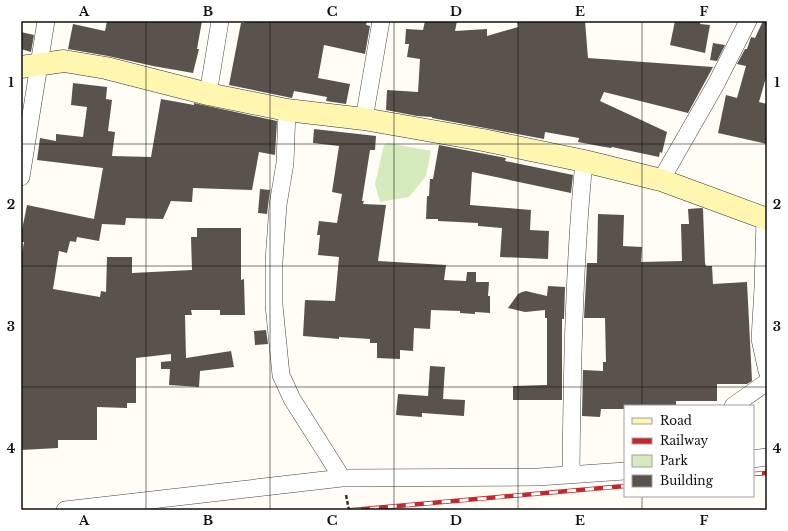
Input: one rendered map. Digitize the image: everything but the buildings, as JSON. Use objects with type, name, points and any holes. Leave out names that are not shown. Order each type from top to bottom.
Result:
[{"type":"street","points":[[21,177],[30,66],[46,21]]},
{"type":"street","points":[[208,94],[220,21]]},
{"type":"street","points":[[364,119],[381,21]]},
{"type":"street","points":[[661,180],[716,84],[748,21]]},
{"type":"street","points":[[30,66],[64,61],[106,68],[208,94],[287,110],[364,119],[483,140],[584,161],[661,180],[766,219],[760,339],[767,371]]},
{"type":"street","points":[[287,110],[285,163],[278,205],[274,261],[274,305],[281,376],[292,399],[342,478]]},
{"type":"street","points":[[571,474],[573,320],[584,161]]},
{"type":"street","points":[[734,405],[767,382]]},
{"type":"street","points":[[754,459],[767,458]]},
{"type":"street","points":[[65,510],[342,478],[538,477],[624,471]]},
{"type":"green space","points":[[388,143],[431,151],[426,176],[409,197],[380,202],[375,184],[384,145]]},
{"type":"railway","points":[[754,474],[767,473]]},
{"type":"railway","points":[[352,510],[624,486]]}]
